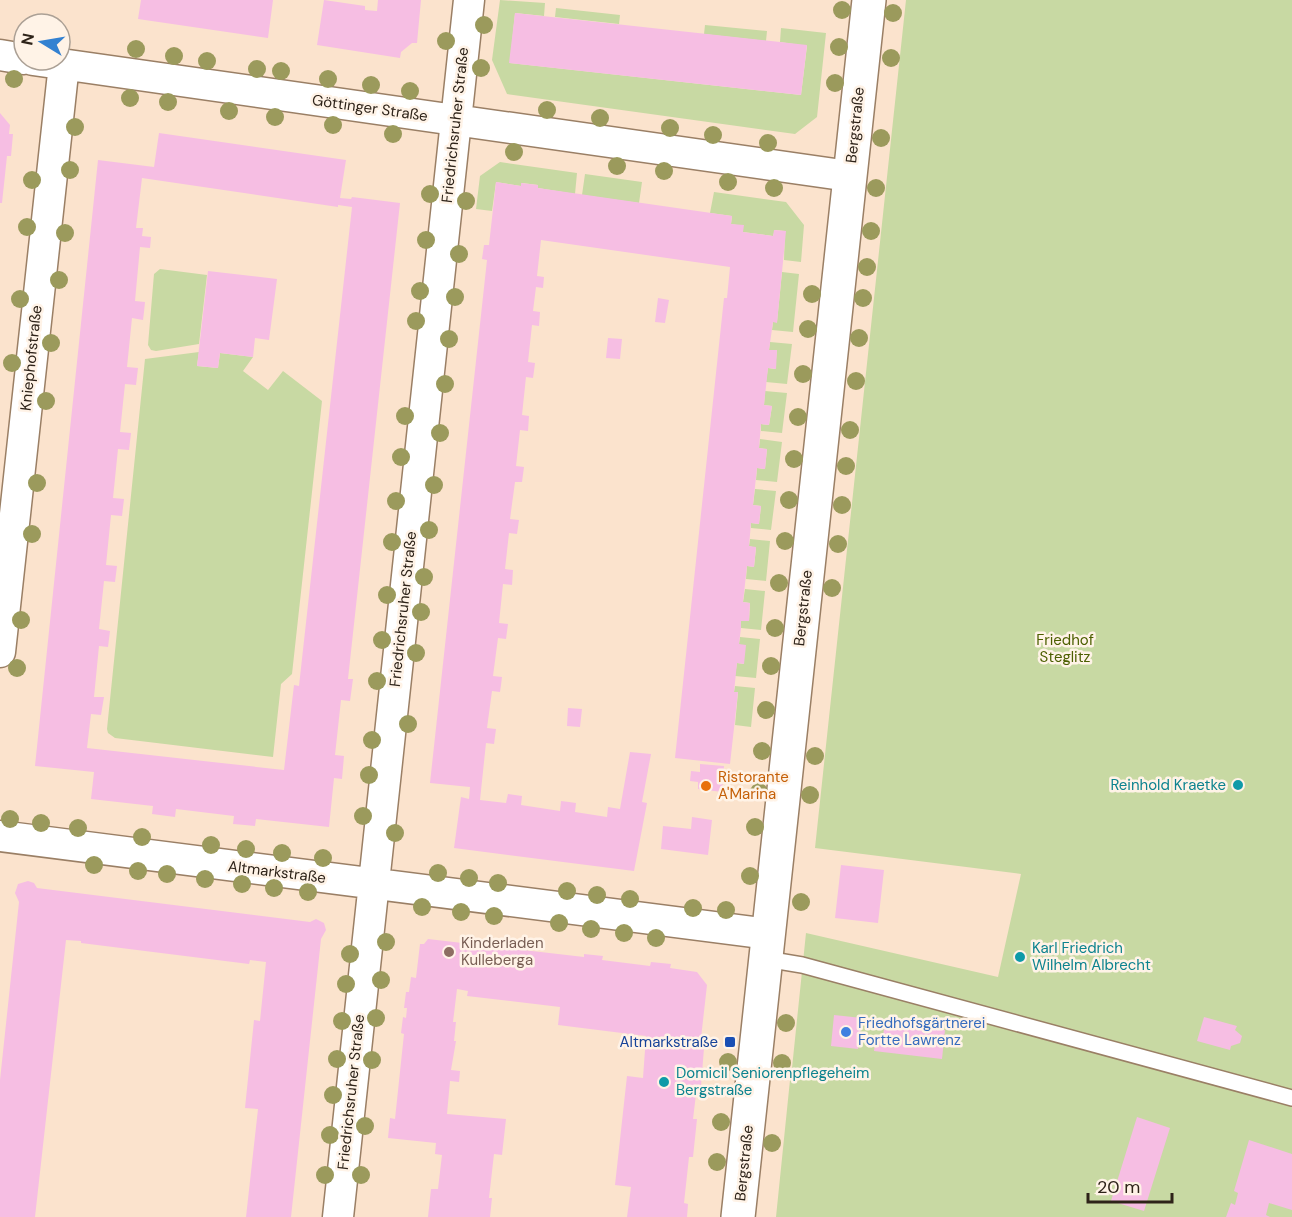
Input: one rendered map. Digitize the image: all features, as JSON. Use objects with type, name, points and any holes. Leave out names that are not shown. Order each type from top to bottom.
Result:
[{"type":"street","name":"Friedrichsruher Straße","points":[[338,1217],[469,0]]},
{"type":"street","name":"Bergstraße","points":[[738,1217],[869,0]]},
{"type":"street","name":"Göttinger Straße","points":[[72,65],[849,176]]},
{"type":"street","name":"Kniephofstraße","points":[[0,652],[63,72]]},
{"type":"street","name":"Altmarkstraße","points":[[0,836],[374,884],[767,947]]},
{"type":"lane","points":[[767,947],[802,965],[1292,1098]]},
{"type":"green space","points":[[500,0],[545,3],[544,16],[515,13],[510,63],[801,95],[807,46],[780,42],[781,28],[826,33],[817,117],[795,134],[507,94],[492,60]]},
{"type":"green space","name":"Friedhof Steglitz","points":[[906,0],[1292,0],[1292,1217],[776,1217],[790,1080],[794,1081],[796,1069],[792,1068],[806,933],[998,977],[1021,874],[815,848]]},
{"type":"green space","points":[[556,8],[620,15],[619,24],[555,17]]},
{"type":"green space","points":[[705,25],[767,31],[766,41],[704,34]]},
{"type":"green space","points":[[500,162],[577,173],[575,194],[538,188],[538,185],[522,183],[521,186],[496,182],[492,211],[476,209],[480,176]]},
{"type":"green space","points":[[585,174],[642,182],[639,203],[582,195]]},
{"type":"green space","points":[[714,192],[786,202],[804,225],[801,262],[784,260],[785,231],[775,230],[773,236],[743,232],[743,226],[731,224],[732,216],[710,213]]},
{"type":"green space","points":[[160,269],[207,275],[199,344],[156,351],[151,350],[148,345],[154,274]]},
{"type":"green space","points":[[782,272],[799,274],[793,332],[772,330],[773,322],[777,322]]},
{"type":"green space","points":[[770,342],[792,344],[787,384],[766,382],[768,368],[775,369],[777,350],[769,350]]},
{"type":"green space","points":[[199,352],[197,366],[218,368],[220,353],[253,357],[243,371],[268,390],[283,371],[322,401],[292,674],[281,684],[273,757],[115,738],[108,733],[107,729],[145,359]]},
{"type":"green space","points":[[765,391],[787,393],[782,433],[761,431],[761,424],[769,425],[772,406],[764,405]]},
{"type":"green space","points":[[760,439],[782,442],[777,482],[756,480],[757,468],[765,469],[767,449],[759,448]]},
{"type":"green space","points":[[755,489],[776,491],[771,530],[751,528],[751,523],[759,524],[761,506],[753,505]]},
{"type":"green space","points":[[750,539],[770,541],[766,581],[746,579],[747,566],[754,567],[756,548],[749,546]]},
{"type":"green space","points":[[745,589],[765,591],[761,630],[741,628],[741,621],[749,621],[750,603],[743,602]]},
{"type":"green space","points":[[740,637],[760,639],[756,678],[735,676],[737,663],[744,664],[739,644]]},
{"type":"green space","points":[[735,686],[755,688],[751,727],[735,725],[738,692],[734,692]]},
{"type":"building","points":[[141,0],[273,0],[268,38],[138,19]]},
{"type":"building","points":[[324,0],[365,6],[365,10],[377,11],[378,0],[421,0],[417,43],[412,43],[401,52],[400,58],[317,45]]},
{"type":"building","points":[[515,13],[807,45],[801,95],[509,63]]},
{"type":"building","points":[[0,113],[10,125],[9,134],[13,134],[11,156],[7,156],[2,203],[0,203]]},
{"type":"building","points":[[159,133],[346,160],[340,198],[351,199],[352,197],[400,203],[348,679],[353,679],[350,701],[341,700],[335,755],[344,756],[342,779],[334,778],[329,827],[256,819],[255,826],[233,824],[234,816],[176,809],[175,817],[152,814],[153,806],[91,799],[94,772],[35,766],[98,160],[154,167]],"holes":[[[142,178],[338,207],[338,205],[352,207],[299,686],[294,685],[284,770],[87,748],[91,714],[101,715],[104,697],[94,697],[99,646],[108,647],[110,631],[99,629],[104,581],[115,582],[117,566],[106,565],[111,515],[122,516],[124,499],[113,498],[118,449],[129,450],[131,433],[120,432],[125,384],[136,385],[138,368],[127,367],[132,318],[143,320],[145,302],[135,301],[140,247],[150,248],[151,237],[142,236],[143,228],[136,228]]]},
{"type":"building","points":[[496,182],[521,186],[521,183],[538,185],[538,188],[732,216],[731,224],[744,225],[743,232],[773,236],[774,230],[786,231],[777,323],[773,322],[769,350],[777,350],[776,369],[768,368],[764,405],[772,406],[769,425],[761,424],[759,448],[767,449],[765,469],[757,468],[753,505],[761,506],[759,524],[751,523],[749,546],[756,547],[754,567],[747,566],[743,602],[750,603],[749,621],[741,621],[739,644],[746,645],[744,664],[737,663],[734,692],[738,692],[730,764],[675,758],[724,298],[727,298],[730,267],[541,240],[537,276],[544,277],[543,288],[536,287],[533,311],[540,312],[539,326],[532,325],[528,362],[535,363],[533,378],[526,377],[522,415],[529,416],[528,431],[520,430],[516,466],[524,467],[522,482],[515,482],[510,519],[519,520],[517,534],[509,533],[505,569],[513,570],[512,585],[503,584],[499,623],[508,624],[506,639],[498,638],[493,676],[502,677],[500,692],[492,691],[487,728],[496,729],[494,744],[486,743],[480,800],[506,803],[508,794],[522,796],[521,805],[560,811],[561,801],[569,802],[576,803],[575,812],[607,817],[608,807],[620,809],[630,752],[651,754],[642,802],[647,803],[634,871],[454,848],[461,797],[469,799],[470,787],[430,783],[487,260],[482,259],[484,245],[489,245]]},
{"type":"building","points":[[208,271],[277,279],[269,340],[255,338],[253,357],[220,353],[218,368],[197,366]]},
{"type":"building","points":[[658,298],[669,300],[665,323],[655,322]]},
{"type":"building","points":[[608,338],[622,339],[620,359],[606,358]]},
{"type":"building","points":[[568,708],[582,709],[580,727],[567,726]]},
{"type":"building","points":[[700,764],[724,766],[722,792],[698,789],[698,782],[690,781],[691,771],[700,772]]},
{"type":"building","points":[[692,817],[712,820],[708,855],[661,849],[663,826],[691,829]]},
{"type":"building","points":[[841,865],[884,870],[878,923],[835,918]]},
{"type":"building","points":[[28,881],[34,883],[37,888],[310,922],[316,919],[324,923],[326,930],[321,939],[291,1217],[246,1217],[258,1109],[245,1108],[254,1020],[260,1021],[266,962],[250,960],[249,964],[66,940],[35,1217],[0,1217],[0,1080],[19,902],[15,893],[18,884]]},
{"type":"building","points":[[428,939],[584,957],[584,954],[603,956],[602,960],[650,966],[651,962],[671,964],[670,968],[697,972],[707,985],[700,1047],[704,1048],[701,1086],[697,1086],[693,1119],[697,1119],[693,1157],[689,1157],[684,1203],[688,1204],[687,1217],[627,1217],[631,1187],[615,1185],[627,1076],[643,1078],[646,1036],[558,1025],[560,1007],[467,996],[468,991],[457,989],[453,1022],[456,1022],[454,1041],[456,1041],[451,1070],[460,1071],[459,1082],[450,1081],[447,1114],[506,1119],[502,1155],[494,1154],[489,1198],[492,1198],[490,1217],[428,1217],[431,1189],[438,1189],[442,1155],[435,1154],[436,1143],[388,1138],[390,1118],[395,1119],[404,1034],[401,1033],[407,1008],[404,1008],[406,992],[409,992],[411,977],[416,978],[420,944],[424,944]]},
{"type":"building","points":[[834,1015],[862,1018],[858,1049],[831,1046]]},
{"type":"building","points":[[1204,1017],[1237,1026],[1235,1030],[1242,1036],[1240,1043],[1231,1046],[1230,1050],[1197,1041]]},
{"type":"building","points":[[885,1022],[945,1030],[942,1059],[874,1051],[876,1036],[883,1036]]},
{"type":"building","points":[[1137,1117],[1170,1128],[1144,1211],[1111,1201]]},
{"type":"building","points":[[1249,1140],[1292,1154],[1292,1210],[1269,1203],[1266,1215],[1270,1217],[1226,1217],[1231,1203],[1235,1205],[1238,1193],[1234,1191]]},
{"type":"place","name":"Reinhold Kraetke","points":[[1238,785]]},
{"type":"place","name":"Ristorante A'Marina","points":[[706,786]]},
{"type":"place","name":"Kinderladen Kulleberga","points":[[449,952]]},
{"type":"place","name":"Karl Friedrich Wilhelm Albrecht","points":[[1020,957]]},
{"type":"place","name":"Friedhofsgärtnerei Fortte Lawrenz","points":[[846,1032]]},
{"type":"place","name":"Altmarkstraße","points":[[730,1042]]},
{"type":"place","name":"Domicil Seniorenpflegeheim Bergstraße","points":[[664,1082]]}]
